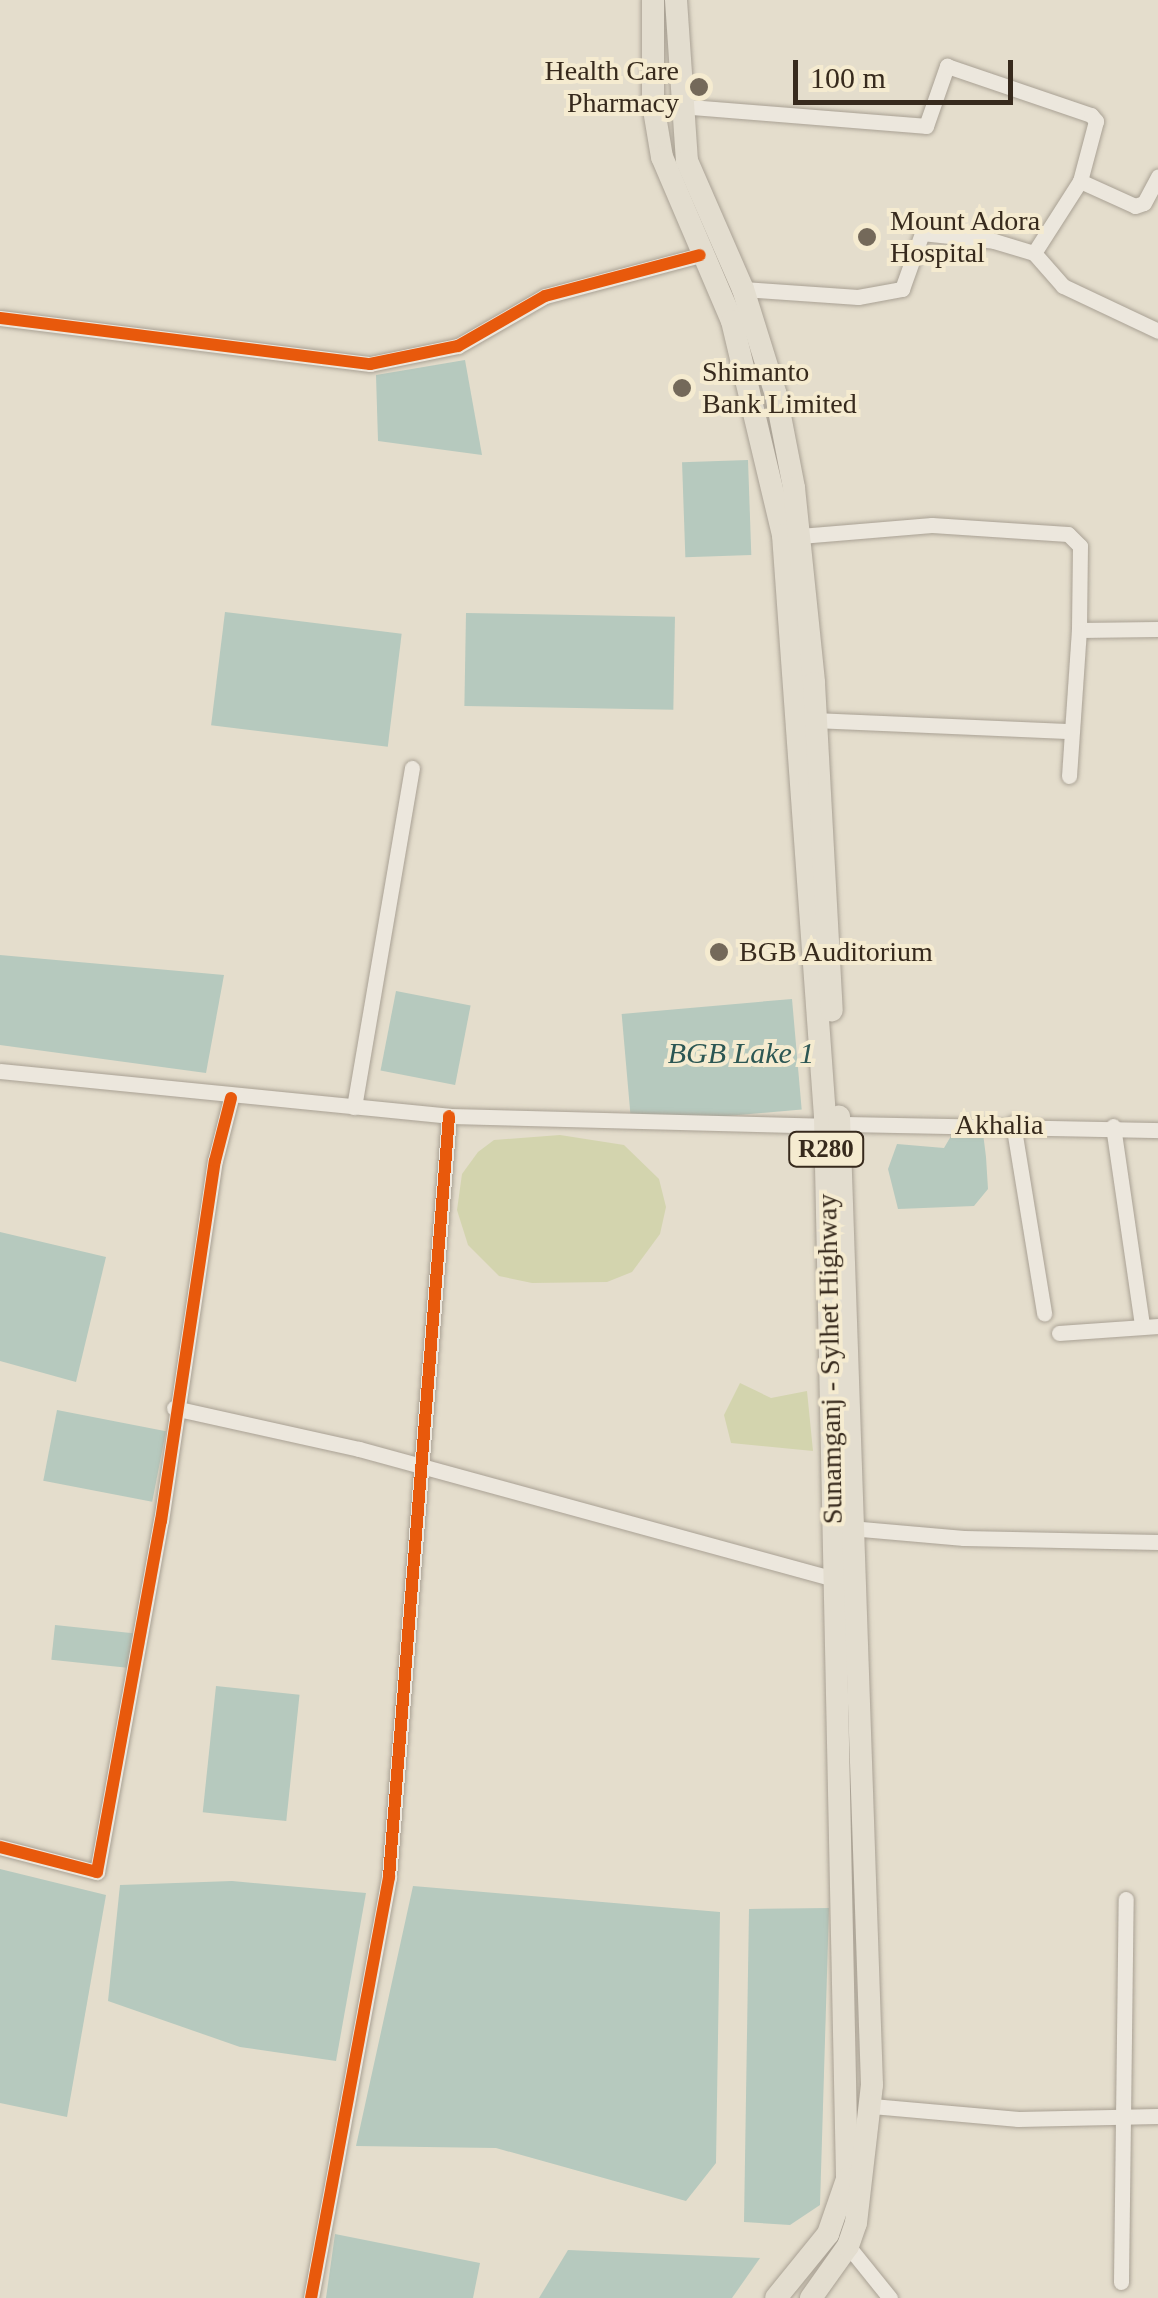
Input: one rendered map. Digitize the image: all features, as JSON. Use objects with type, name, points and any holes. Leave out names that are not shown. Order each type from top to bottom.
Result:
[{"type":"main road","name":"Sunamganj - Sylhet Highway","points":[[653,0],[653,104],[662,157],[700,255],[732,322],[754,396],[783,535],[833,1125],[834,1579],[847,2180],[828,2234],[776,2298]]},
{"type":"main road","name":"Sunamganj - Sylhet Highway","points":[[676,0],[680,111],[687,161],[742,289],[776,395],[800,536],[815,720],[872,2106],[866,2169],[848,2246],[811,2298]]},
{"type":"street","points":[[653,104],[680,111],[926,126],[947,66],[1092,115],[1096,121],[1080,181],[1034,253]]},
{"type":"street","points":[[1080,181],[1135,206],[1144,203],[1158,177]]},
{"type":"street","points":[[742,289],[858,296],[902,289],[922,234],[994,240],[1034,253],[1063,286],[1158,330]]},
{"type":"street","points":[[0,318],[370,364],[458,346],[544,296],[700,255]]},
{"type":"street","points":[[800,536],[932,525],[1068,534],[1080,546],[1079,630],[1069,776]]},
{"type":"street","points":[[1079,630],[1158,629]]},
{"type":"street","points":[[815,720],[1071,731]]},
{"type":"street","points":[[354,1106],[412,768]]},
{"type":"street","name":"Akhalia","points":[[0,1071],[232,1098],[450,1116],[833,1125],[1014,1123],[1158,1130]]},
{"type":"street","points":[[0,1847],[98,1872],[161,1520],[174,1408],[232,1098]]},
{"type":"street","points":[[311,2298],[389,1878],[450,1116]]},
{"type":"street","points":[[1014,1123],[1044,1313]]},
{"type":"street","points":[[1059,1333],[1150,1326],[1113,1126]]},
{"type":"street","points":[[174,1408],[420,1465],[834,1579]]},
{"type":"street","points":[[850,1528],[964,1538],[1158,1542]]},
{"type":"street","points":[[1121,2282],[1126,1899]]},
{"type":"street","points":[[872,2106],[1018,2119],[1158,2116]]},
{"type":"street","points":[[848,2246],[890,2298]]},
{"type":"green space","points":[[560,1135],[624,1145],[659,1179],[666,1207],[660,1234],[632,1272],[607,1282],[532,1283],[499,1276],[468,1245],[457,1210],[462,1174],[478,1152],[494,1140]]},
{"type":"green space","points":[[740,1383],[771,1398],[807,1391],[813,1451],[731,1443],[724,1415]]},
{"type":"water","points":[[465,360],[482,455],[378,441],[376,375]]},
{"type":"water","points":[[748,460],[751,555],[685,557],[682,462]]},
{"type":"water","points":[[225,612],[402,634],[388,747],[211,725]]},
{"type":"water","points":[[466,613],[675,617],[673,710],[464,706]]},
{"type":"water","points":[[0,955],[224,975],[206,1073],[0,1045]]},
{"type":"water","points":[[396,991],[471,1006],[455,1085],[381,1071]]},
{"type":"water","name":"BGB Lake 1","points":[[792,999],[802,1110],[631,1124],[622,1014]]},
{"type":"water","points":[[983,1133],[986,1157],[988,1189],[974,1206],[898,1209],[888,1169],[897,1144],[944,1148],[951,1136]]},
{"type":"water","points":[[0,1232],[106,1257],[76,1382],[0,1361]]},
{"type":"water","points":[[57,1410],[166,1431],[152,1502],[43,1481]]},
{"type":"water","points":[[55,1625],[136,1633],[132,1668],[51,1660]]},
{"type":"water","points":[[216,1686],[300,1695],[286,1821],[203,1812]]},
{"type":"water","points":[[0,1869],[106,1895],[67,2117],[0,2103]]},
{"type":"water","points":[[232,1881],[366,1893],[336,2061],[240,2047],[108,2001],[120,1885]]},
{"type":"water","points":[[413,1886],[720,1912],[716,2163],[686,2201],[496,2148],[356,2146]]},
{"type":"water","points":[[829,1908],[820,2205],[790,2225],[744,2222],[749,1909]]},
{"type":"water","points":[[335,2234],[480,2263],[473,2298],[326,2298]]},
{"type":"water","points":[[568,2250],[760,2258],[732,2298],[539,2298]]},
{"type":"cycle path","points":[[0,318],[370,364],[458,346],[545,296],[700,255]]},
{"type":"cycle path","points":[[0,1847],[97,1872],[161,1521],[215,1161],[231,1098]]},
{"type":"cycle path","points":[[311,2298],[389,1877],[449,1116]]},
{"type":"place","name":"Health Care Pharmacy","points":[[699,87]]},
{"type":"place","name":"Mount Adora Hospital","points":[[867,237]]},
{"type":"place","name":"Shimanto Bank Limited","points":[[682,388]]},
{"type":"place","name":"BGB Auditorium","points":[[719,952]]}]
